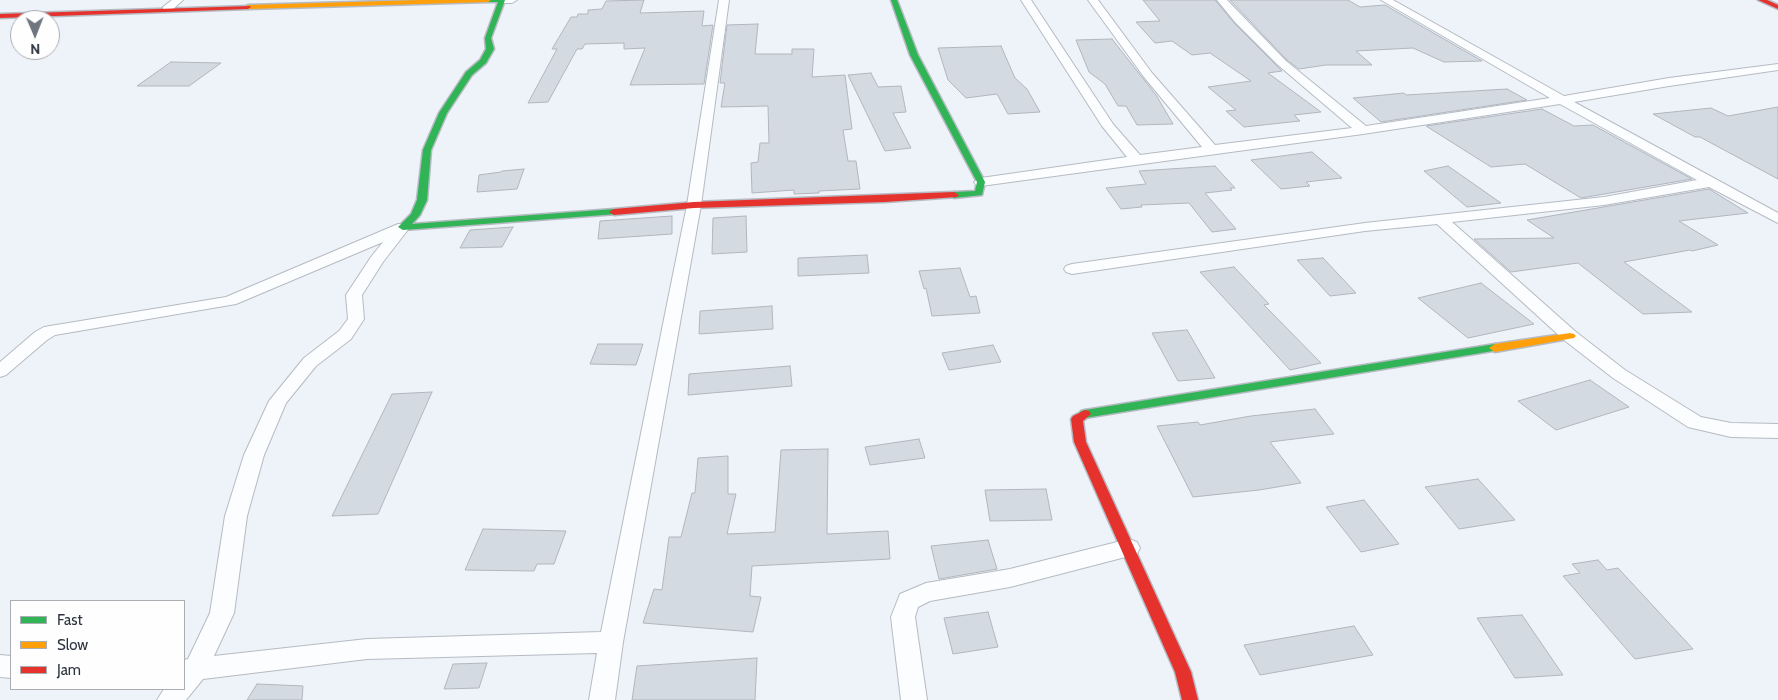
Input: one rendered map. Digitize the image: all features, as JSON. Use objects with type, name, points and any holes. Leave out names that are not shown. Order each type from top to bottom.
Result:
[{"type":"main road","points":[[0,16],[306,3],[502,0],[488,38],[490,49],[483,61],[469,74],[443,113],[427,150],[422,200],[415,215],[403,227]]},
{"type":"main road","points":[[403,227],[694,205],[885,199],[978,193],[981,182],[914,55],[894,0]]},
{"type":"main road","points":[[1761,0],[1778,7]]},
{"type":"main road","points":[[1190,700],[1183,672],[1080,442],[1077,419],[1088,412],[1570,336]]},
{"type":"street","points":[[166,9],[178,0]]},
{"type":"street","points":[[502,0],[512,0]]},
{"type":"street","points":[[602,700],[611,642],[694,205],[724,0]]},
{"type":"street","points":[[1026,0],[1108,126],[1136,160]]},
{"type":"street","points":[[1093,0],[1148,75],[1211,149]]},
{"type":"street","points":[[1222,0],[1282,63],[1363,130]]},
{"type":"street","points":[[1386,0],[1778,219]]},
{"type":"street","points":[[981,182],[1211,149],[1363,130],[1669,82],[1778,67]]},
{"type":"street","points":[[1072,269],[1356,228],[1604,201],[1711,182]]},
{"type":"street","points":[[1440,219],[1570,336],[1619,374],[1695,422],[1731,430],[1778,431]]},
{"type":"street","points":[[0,371],[41,336],[50,331],[230,301],[403,227]]},
{"type":"street","points":[[186,678],[222,614],[236,516],[254,455],[278,401],[310,362],[345,335],[356,319],[354,295],[376,260],[403,227]]},
{"type":"street","points":[[914,700],[903,616],[908,601],[926,592],[1010,578],[1129,548]]},
{"type":"street","points":[[186,678],[367,649],[611,642]]},
{"type":"building","points":[[644,0],[640,13],[704,11],[702,26],[713,25],[704,84],[630,85],[645,48],[624,49],[624,43],[585,44],[582,49],[577,49],[548,102],[528,103],[557,49],[552,49],[571,17],[577,17],[578,14],[588,14],[588,10],[602,9],[606,1]]},
{"type":"building","points":[[1143,0],[1215,0],[1234,23],[1282,71],[1268,73],[1321,112],[1294,115],[1300,121],[1244,127],[1226,111],[1236,110],[1208,87],[1251,81],[1210,53],[1192,55],[1172,41],[1155,43],[1136,22],[1160,21]]},
{"type":"building","points":[[1230,0],[1348,0],[1360,7],[1385,5],[1482,61],[1444,62],[1413,48],[1356,51],[1372,65],[1326,65],[1299,69],[1287,60]]},
{"type":"building","points":[[758,24],[755,54],[792,54],[792,49],[814,49],[812,77],[845,75],[852,129],[843,130],[848,161],[856,161],[860,189],[794,194],[794,190],[752,193],[751,163],[758,162],[760,143],[769,143],[768,106],[721,107],[725,83],[720,83],[727,25]]},
{"type":"building","points":[[1112,39],[1156,95],[1173,124],[1137,125],[1126,106],[1118,106],[1105,84],[1089,72],[1076,40]]},
{"type":"building","points":[[1001,46],[1015,78],[1027,89],[1040,112],[1008,114],[997,94],[966,98],[948,80],[938,48]]},
{"type":"building","points":[[171,62],[221,63],[189,86],[137,86]]},
{"type":"building","points":[[871,73],[878,87],[901,86],[906,112],[893,113],[911,148],[885,151],[848,75]]},
{"type":"building","points":[[1507,89],[1527,100],[1381,122],[1353,98],[1404,93],[1406,95]]},
{"type":"building","points":[[1778,107],[1778,179],[1653,114],[1711,108],[1728,116]]},
{"type":"building","points":[[1542,109],[1574,126],[1593,125],[1692,179],[1581,198],[1525,164],[1491,167],[1426,126]]},
{"type":"building","points":[[1312,152],[1342,178],[1306,182],[1310,186],[1281,189],[1251,160]]},
{"type":"building","points":[[1215,166],[1235,188],[1205,193],[1236,229],[1212,232],[1189,203],[1141,205],[1142,207],[1121,209],[1106,188],[1146,184],[1139,171]]},
{"type":"building","points":[[1448,166],[1501,203],[1467,207],[1424,171]]},
{"type":"building","points":[[524,169],[517,189],[477,192],[479,175]]},
{"type":"building","points":[[1709,189],[1748,213],[1679,221],[1718,245],[1624,262],[1692,312],[1643,314],[1578,263],[1511,272],[1474,239],[1554,238],[1527,220]]},
{"type":"building","points":[[672,216],[672,234],[598,239],[600,221]]},
{"type":"building","points":[[746,216],[747,252],[712,254],[713,218]]},
{"type":"building","points":[[513,227],[502,247],[460,248],[470,230]]},
{"type":"building","points":[[867,255],[869,273],[798,276],[798,258]]},
{"type":"building","points":[[1323,258],[1356,293],[1330,296],[1297,260]]},
{"type":"building","points":[[1234,267],[1269,304],[1264,305],[1321,363],[1290,370],[1200,272]]},
{"type":"building","points":[[960,268],[970,297],[976,296],[980,313],[932,316],[926,288],[924,289],[919,271]]},
{"type":"building","points":[[1481,283],[1534,324],[1468,338],[1418,298]]},
{"type":"building","points":[[772,306],[773,329],[699,334],[700,311]]},
{"type":"building","points":[[1187,330],[1215,378],[1178,381],[1152,333]]},
{"type":"building","points":[[598,344],[643,344],[636,365],[590,364]]},
{"type":"building","points":[[993,345],[1001,362],[949,370],[942,353]]},
{"type":"building","points":[[790,366],[792,386],[688,395],[689,374]]},
{"type":"building","points":[[1590,380],[1629,407],[1556,430],[1518,401]]},
{"type":"building","points":[[432,392],[378,514],[332,516],[392,394]]},
{"type":"building","points":[[1315,409],[1334,434],[1270,442],[1301,483],[1259,490],[1193,497],[1157,426],[1198,422],[1200,425],[1251,416]]},
{"type":"building","points":[[919,439],[925,458],[870,465],[865,447]]},
{"type":"building","points":[[828,449],[827,534],[888,531],[890,559],[752,566],[750,596],[761,597],[753,632],[643,623],[654,589],[662,590],[669,537],[681,537],[692,493],[695,493],[698,458],[728,456],[728,494],[736,494],[727,534],[775,532],[781,450]]},
{"type":"building","points":[[1478,479],[1515,520],[1459,529],[1425,487]]},
{"type":"building","points":[[1046,489],[1052,520],[990,521],[985,490]]},
{"type":"building","points":[[1364,500],[1399,544],[1361,552],[1326,507]]},
{"type":"building","points":[[483,529],[566,531],[554,564],[537,564],[534,571],[465,570]]},
{"type":"building","points":[[988,540],[997,569],[939,579],[931,546]]},
{"type":"building","points":[[1598,560],[1607,570],[1618,568],[1693,649],[1635,659],[1563,576],[1580,573],[1572,564]]},
{"type":"building","points":[[988,612],[998,647],[953,654],[944,618]]},
{"type":"building","points":[[1522,615],[1563,675],[1515,678],[1477,618]]},
{"type":"building","points":[[1354,626],[1373,655],[1260,675],[1244,645]]},
{"type":"building","points":[[757,658],[755,700],[632,700],[637,666]]},
{"type":"building","points":[[487,663],[479,688],[444,689],[453,664]]},
{"type":"building","points":[[257,684],[303,686],[302,700],[247,700]]},
{"type":"traffic: fast","points":[[488,0],[502,0],[488,38],[490,49],[483,61],[469,74],[443,113],[427,150],[422,200],[415,215],[403,227],[614,212]]},
{"type":"traffic: fast","points":[[894,0],[914,55],[981,182],[979,193],[954,195]]},
{"type":"traffic: fast","points":[[1085,414],[1495,348]]},
{"type":"traffic: slow","points":[[248,7],[488,0]]},
{"type":"traffic: slow","points":[[1495,348],[1570,336]]},
{"type":"traffic: jam","points":[[1761,0],[1778,7]]},
{"type":"traffic: jam","points":[[0,16],[248,7]]},
{"type":"traffic: jam","points":[[614,212],[694,205],[954,195]]},
{"type":"traffic: jam","points":[[1085,414],[1077,419],[1080,442],[1183,672],[1190,700]]}]
